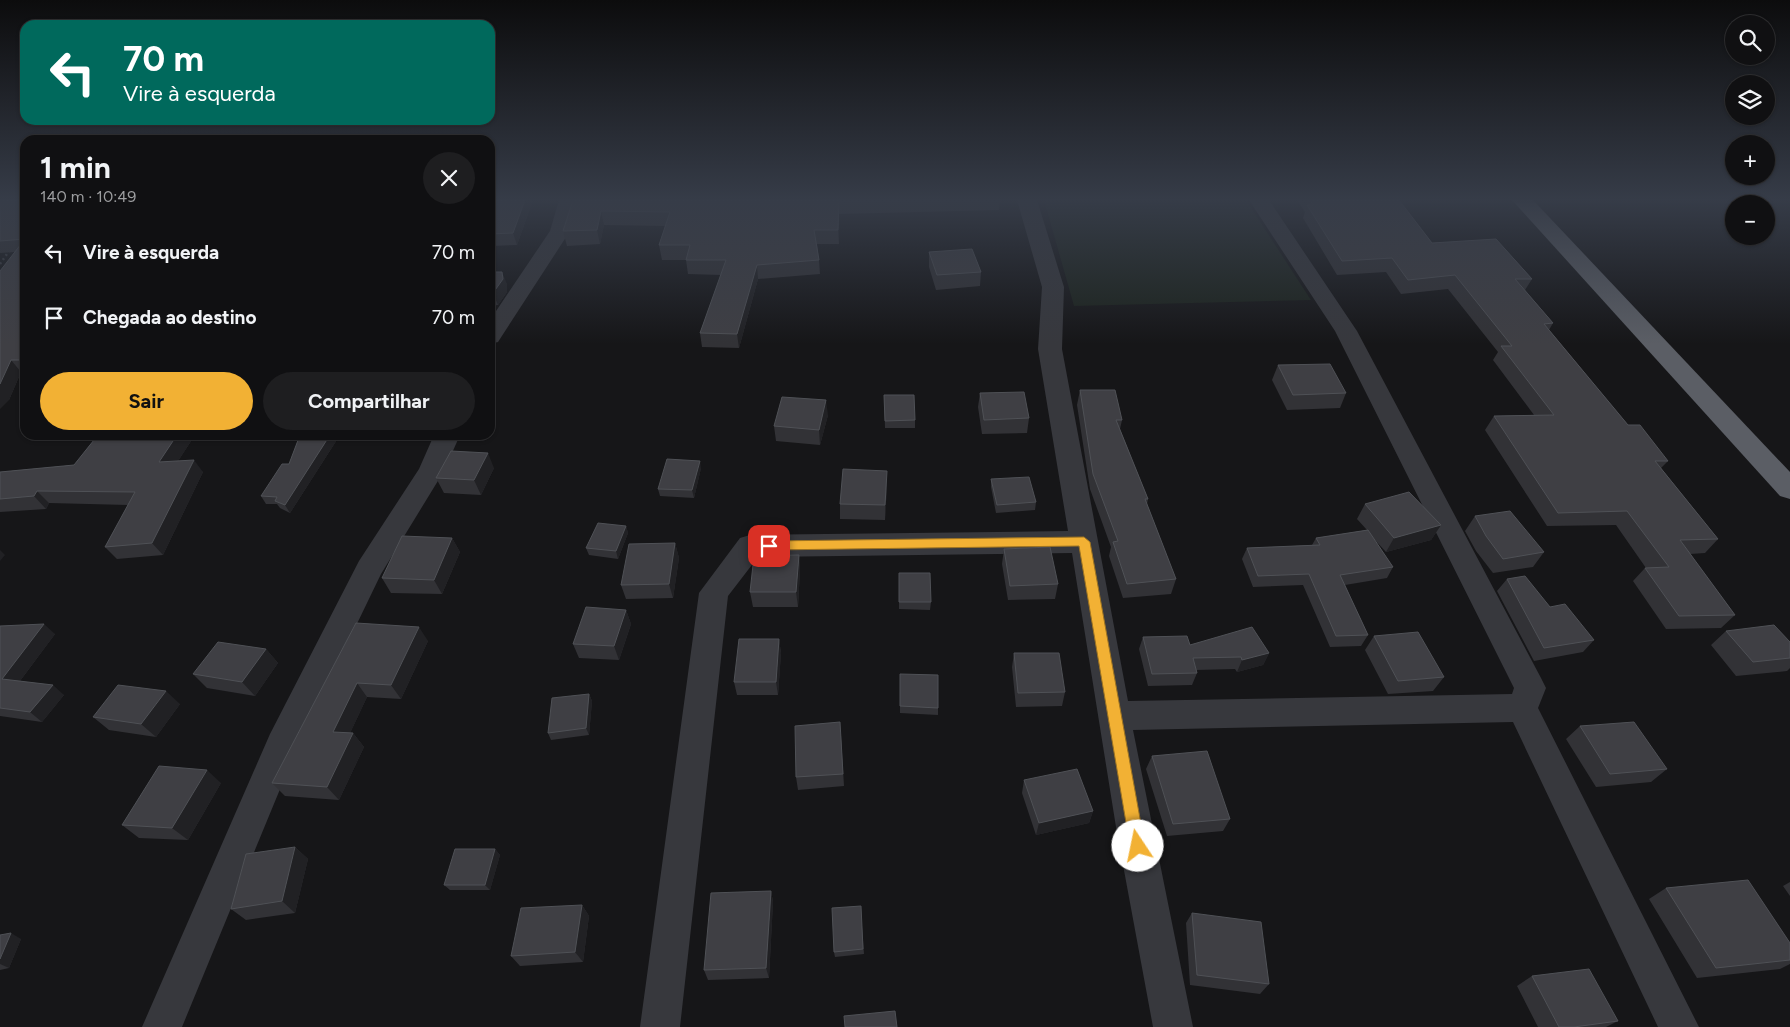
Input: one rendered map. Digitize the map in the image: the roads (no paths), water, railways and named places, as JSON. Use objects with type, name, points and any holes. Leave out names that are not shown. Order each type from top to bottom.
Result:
[{"type":"highway","points":[[1566,248],[1790,489]]},
{"type":"street","points":[[495,329],[549,248]]},
{"type":"street","points":[[1041,248],[1053,287],[1050,349],[1114,716],[1173,1027]]},
{"type":"street","points":[[1291,248],[1346,331],[1530,688],[1522,708],[1679,1027]]},
{"type":"street","points":[[162,1027],[282,744],[369,569],[431,471],[445,440]]},
{"type":"street","points":[[660,1027],[714,593],[750,546],[1084,542]]},
{"type":"street","points":[[1114,716],[1522,708]]}]
